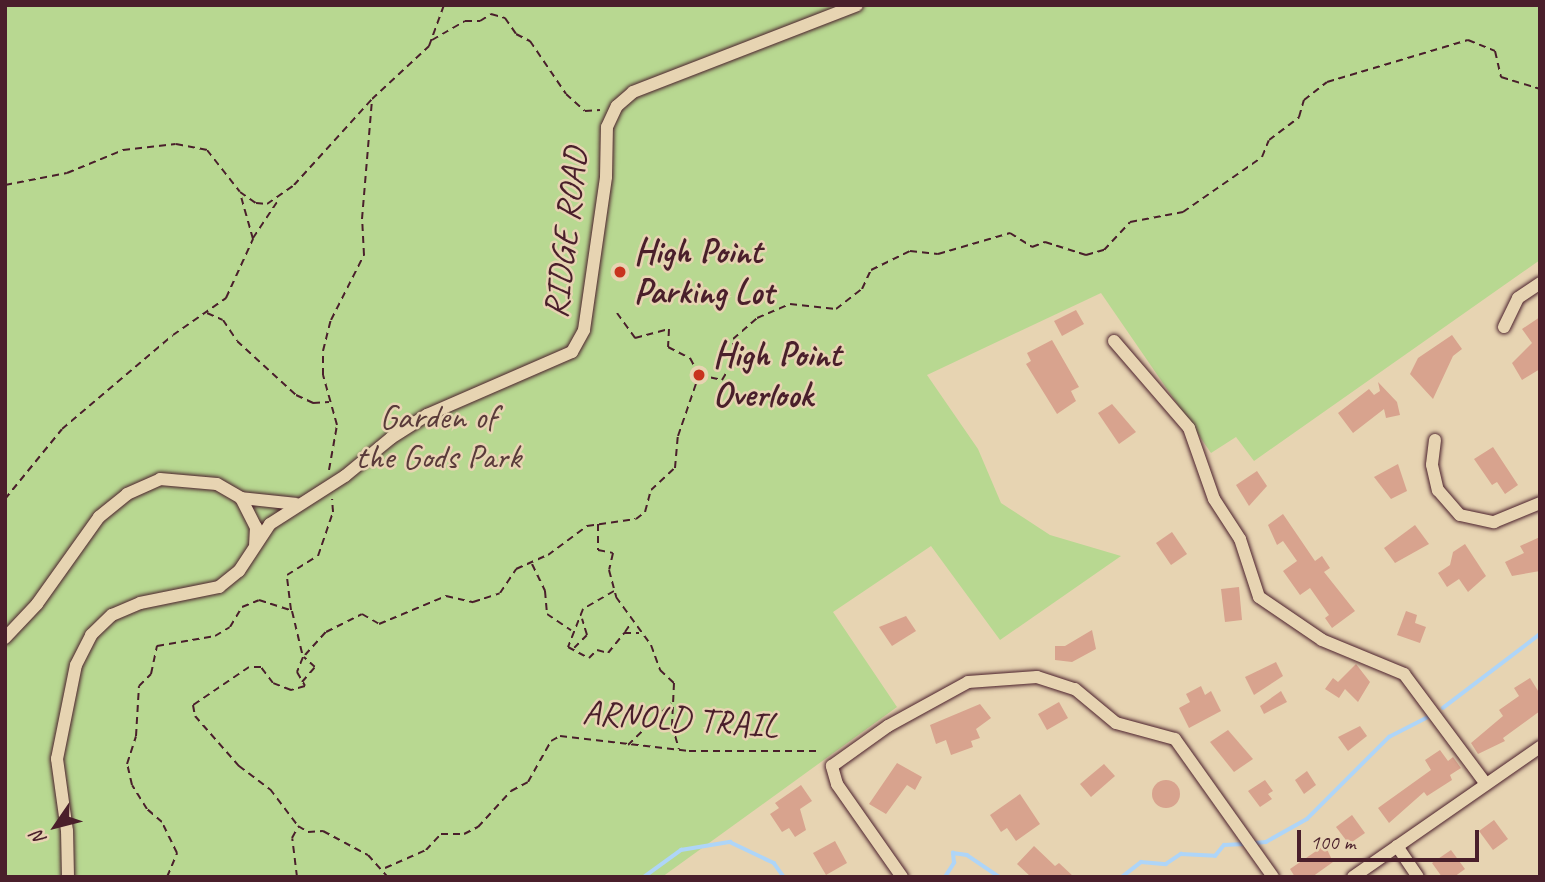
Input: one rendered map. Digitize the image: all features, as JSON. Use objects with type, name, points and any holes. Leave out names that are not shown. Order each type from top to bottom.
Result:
[{"type":"street","name":"RIDGE ROAD","points":[[68,877],[57,759],[76,665],[91,635],[112,615],[140,603],[219,587],[239,571],[270,524],[296,504],[333,484],[427,415],[559,361],[579,342],[606,177],[607,127],[621,101],[857,5]]},
{"type":"street","points":[[1504,327],[1518,298],[1540,282]]},
{"type":"street","points":[[1114,341],[1189,428],[1214,499],[1240,539],[1259,597],[1322,640],[1404,674],[1486,784]]},
{"type":"street","points":[[1435,440],[1432,465],[1437,490],[1460,515],[1494,522],[1540,503]]},
{"type":"street","points":[[5,638],[37,604],[99,517],[127,494],[160,480],[189,479],[217,484],[241,498],[296,504]]},
{"type":"street","points":[[241,498],[256,527],[255,545]]},
{"type":"street","points":[[902,877],[837,784],[832,766],[888,726],[968,682],[985,677],[1050,678],[1075,689],[1116,723],[1175,739],[1273,877]]},
{"type":"street","points":[[1353,877],[1540,747]]},
{"type":"street","points":[[1396,846],[1418,877]]},
{"type":"path","points":[[431,41],[444,5]]},
{"type":"path","points":[[5,499],[62,429],[226,298],[253,239],[279,199],[372,99],[431,41],[465,21],[480,21],[491,14],[505,18],[516,34],[530,41],[566,94],[585,111],[599,108],[602,116]]},
{"type":"path","points":[[617,313],[635,338],[669,329],[668,347],[690,358],[699,374],[722,380],[729,373],[733,339],[757,318],[790,304],[836,309],[862,289],[871,270],[910,251],[938,254],[1010,233],[1032,247],[1045,242],[1086,255],[1104,250],[1130,222],[1183,212],[1241,175],[1262,157],[1269,140],[1298,117],[1304,100],[1327,82],[1468,40],[1495,51],[1501,77],[1540,89]]},
{"type":"path","points":[[302,682],[315,667],[303,657],[287,575],[318,556],[333,512],[330,457],[337,425],[323,375],[323,351],[331,320],[364,255],[362,219],[372,99]]},
{"type":"path","points":[[5,185],[67,173],[130,148],[176,144],[207,150],[240,192],[256,204],[279,199]]},
{"type":"path","points":[[240,192],[253,239]]},
{"type":"path","points":[[204,313],[223,320],[237,341],[296,395],[313,403],[331,402]]},
{"type":"path","points":[[388,877],[384,868],[323,831],[308,832],[299,827],[270,789],[239,766],[192,708],[221,683],[249,667],[261,667],[273,683],[291,690],[303,687],[297,672],[303,657],[326,632],[362,614],[379,624],[446,596],[482,600],[503,591],[516,569],[532,564],[587,526],[628,523],[645,512],[651,490],[675,468],[678,436],[699,374]]},
{"type":"path","points":[[598,524],[598,550],[612,553],[609,570],[615,591],[632,621],[654,650],[660,670],[674,683],[671,702],[679,750]]},
{"type":"path","points":[[532,564],[545,591],[547,614],[572,630]]},
{"type":"path","points":[[615,591],[585,607],[567,644],[587,657],[597,650],[608,653],[632,621]]},
{"type":"path","points":[[167,877],[177,853],[162,822],[147,810],[132,785],[127,764],[136,736],[139,686],[151,674],[158,646],[215,636],[230,627],[242,607],[259,600],[292,611]]},
{"type":"path","points":[[574,649],[587,635],[587,626],[581,620]]},
{"type":"path","points":[[624,633],[640,633]]},
{"type":"path","points":[[628,746],[671,702]]},
{"type":"path","name":"ARNOLD TRAIL","points":[[384,868],[426,850],[441,834],[464,834],[478,827],[511,791],[528,782],[556,738],[679,750],[821,751]]},
{"type":"path","points":[[297,877],[292,838],[299,827]]},
{"type":"green space","name":"Garden of the Gods Park","points":[[5,5],[1540,5],[1540,260],[1254,461],[1236,437],[1211,453],[1101,293],[927,375],[978,449],[1001,503],[1050,535],[1121,556],[1000,640],[931,546],[833,612],[897,707],[662,877],[5,877]]},
{"type":"building","points":[[1076,310],[1084,324],[1062,336],[1054,321]]},
{"type":"building","points":[[1540,317],[1540,369],[1522,380],[1512,363],[1532,343],[1522,329]]},
{"type":"building","points":[[1452,335],[1462,349],[1453,356],[1433,399],[1410,374],[1418,358]]},
{"type":"building","points":[[1052,340],[1079,387],[1071,391],[1076,401],[1057,414],[1026,364],[1031,361],[1027,353]]},
{"type":"building","points":[[1378,382],[1397,402],[1400,415],[1386,418],[1384,409],[1353,433],[1338,413],[1369,389],[1374,395],[1380,391]]},
{"type":"building","points":[[1112,404],[1136,432],[1119,444],[1098,413]]},
{"type":"building","points":[[1493,447],[1518,485],[1505,494],[1497,482],[1492,485],[1474,459]]},
{"type":"building","points":[[1398,464],[1407,491],[1391,499],[1374,477]]},
{"type":"building","points":[[1257,471],[1267,486],[1249,506],[1236,485]]},
{"type":"building","points":[[1283,514],[1315,561],[1322,556],[1330,568],[1324,572],[1355,611],[1332,628],[1325,618],[1329,615],[1310,588],[1300,595],[1283,571],[1297,561],[1283,541],[1277,545],[1268,525]]},
{"type":"building","points":[[1415,525],[1429,544],[1395,563],[1384,548]]},
{"type":"building","points":[[1172,532],[1187,554],[1171,565],[1156,543]]},
{"type":"building","points":[[1540,537],[1540,571],[1512,576],[1505,562],[1524,553],[1520,546]]},
{"type":"building","points":[[1465,544],[1486,576],[1468,592],[1459,579],[1447,587],[1438,573],[1450,565],[1453,552]]},
{"type":"building","points":[[1239,587],[1242,620],[1225,622],[1221,589]]},
{"type":"building","points":[[1406,611],[1417,615],[1415,623],[1426,627],[1420,643],[1397,635]]},
{"type":"building","points":[[906,616],[916,631],[892,646],[879,627]]},
{"type":"building","points":[[1092,630],[1096,649],[1072,662],[1055,660],[1055,646],[1065,646]]},
{"type":"building","points":[[1276,662],[1283,676],[1254,695],[1245,677]]},
{"type":"building","points":[[1356,664],[1370,682],[1358,702],[1345,689],[1339,698],[1325,689],[1333,678],[1338,682]]},
{"type":"building","points":[[1530,678],[1540,694],[1540,711],[1503,738],[1505,741],[1478,754],[1471,743],[1503,716],[1499,710],[1519,696],[1514,688]]},
{"type":"building","points":[[1201,686],[1205,695],[1211,691],[1221,711],[1189,728],[1179,708],[1190,702],[1186,694]]},
{"type":"building","points":[[1281,691],[1287,702],[1264,714],[1260,706]]},
{"type":"building","points":[[1059,702],[1068,718],[1047,730],[1038,714]]},
{"type":"building","points":[[980,704],[991,718],[976,729],[980,738],[971,741],[973,747],[951,755],[946,740],[936,744],[930,725]]},
{"type":"building","points":[[1360,726],[1367,736],[1348,751],[1338,737]]},
{"type":"building","points":[[1228,730],[1253,759],[1234,772],[1210,742]]},
{"type":"building","points":[[1440,750],[1448,761],[1453,757],[1461,768],[1450,775],[1452,780],[1427,796],[1424,792],[1389,823],[1378,808],[1431,770],[1425,760]]},
{"type":"building","points":[[897,763],[922,777],[915,790],[907,785],[886,814],[869,804]]},
{"type":"building","points":[[1104,764],[1115,776],[1091,797],[1080,784]]},
{"type":"building","points":[[1307,771],[1316,785],[1304,794],[1295,780]]},
{"type":"building","points":[[1166,780],[1176,784],[1180,794],[1176,804],[1166,808],[1156,804],[1152,794],[1156,784]]},
{"type":"building","points":[[1265,780],[1273,791],[1268,794],[1272,799],[1260,807],[1248,791]]},
{"type":"building","points":[[801,785],[812,801],[800,809],[806,830],[795,837],[789,828],[782,832],[770,814],[779,808],[775,803]]},
{"type":"building","points":[[1020,794],[1040,824],[1016,841],[1007,828],[1001,832],[990,815]]},
{"type":"building","points":[[1352,815],[1365,833],[1349,844],[1336,827]]},
{"type":"building","points":[[1494,820],[1508,839],[1493,850],[1479,831]]},
{"type":"building","points":[[835,841],[847,863],[826,875],[813,853]]},
{"type":"building","points":[[1325,845],[1333,862],[1312,877],[1295,877],[1290,869]]},
{"type":"building","points":[[1034,846],[1055,866],[1059,863],[1074,877],[1031,877],[1017,864]]},
{"type":"building","points":[[1451,850],[1465,869],[1454,877],[1442,877],[1432,863]]},
{"type":"waterway","points":[[1443,708],[1540,634]]},
{"type":"waterway","points":[[1255,843],[1266,842],[1307,819],[1389,737],[1428,717]]},
{"type":"waterway","points":[[644,877],[681,850],[730,842],[774,863],[784,877]]},
{"type":"waterway","points":[[1122,877],[1141,862],[1166,864],[1181,854],[1215,856],[1224,845],[1244,844]]},
{"type":"waterway","points":[[945,877],[954,863],[953,853],[967,855],[1000,877]]},
{"type":"place","name":"High Point Parking Lot","points":[[620,272]]},
{"type":"place","name":"High Point Overlook","points":[[699,375]]}]
